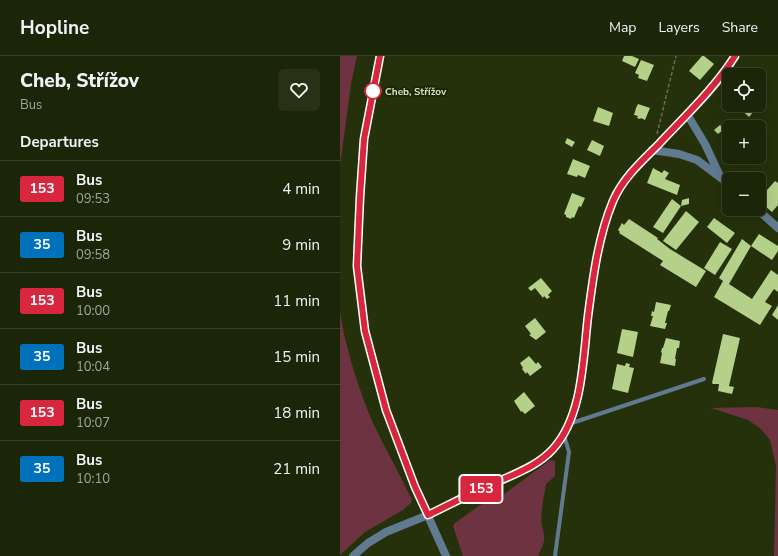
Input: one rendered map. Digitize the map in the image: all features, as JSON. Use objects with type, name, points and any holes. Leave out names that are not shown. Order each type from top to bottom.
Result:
[{"type":"street","points":[[380,56],[364,139],[360,197],[357,266],[365,331],[386,410],[415,487],[446,556]]},
{"type":"street","points":[[353,556],[368,543],[386,532],[428,515],[541,460],[553,449],[564,435],[574,412],[581,379],[588,315],[597,261],[606,220],[614,200],[627,176],[722,76],[735,56]]},
{"type":"street","points":[[687,114],[705,144],[721,177]]},
{"type":"street","points":[[652,150],[679,154],[697,160],[721,177]]},
{"type":"street","points":[[765,216],[778,228]]},
{"type":"lane","points":[[568,424],[704,379]]},
{"type":"lane","points":[[555,556],[569,452],[564,435]]},
{"type":"path","points":[[656,136],[676,56]]},
{"type":"shaded area","points":[[340,56],[357,56],[351,84],[340,166]]},
{"type":"shaded area","points":[[340,311],[349,354],[368,410],[373,423],[412,500],[411,503],[403,510],[365,532],[340,555]]},
{"type":"shaded area","points":[[756,407],[778,410],[778,556],[774,556],[776,466],[770,440],[761,429],[748,420],[711,408]]},
{"type":"shaded area","points":[[550,460],[555,461],[555,476],[546,484],[542,505],[542,526],[544,539],[538,556],[463,556],[453,526],[455,523],[480,505],[499,498]]},
{"type":"building","points":[[624,56],[632,56],[639,59],[635,67],[622,61]]},
{"type":"building","points":[[702,56],[714,64],[700,80],[689,71]]},
{"type":"building","points":[[641,60],[654,65],[647,81],[638,78],[639,75],[635,73]]},
{"type":"building","points":[[638,104],[650,108],[645,120],[637,118],[638,116],[634,115]]},
{"type":"building","points":[[598,107],[613,113],[609,126],[593,121]]},
{"type":"building","points":[[744,112],[753,112],[749,117]]},
{"type":"building","points":[[720,125],[722,127],[722,131],[718,134],[714,130]]},
{"type":"building","points":[[567,138],[575,142],[572,147],[565,143]]},
{"type":"building","points":[[592,140],[604,146],[600,156],[587,150]]},
{"type":"building","points":[[573,159],[590,166],[585,178],[578,175],[577,177],[567,174]]},
{"type":"building","points":[[653,168],[662,173],[664,170],[669,173],[665,179],[680,185],[677,195],[647,183]]},
{"type":"building","points":[[775,181],[778,183],[778,205],[772,212],[766,207],[766,191]]},
{"type":"building","points":[[572,193],[585,198],[581,207],[579,206],[574,218],[572,217],[571,219],[566,217],[564,214]]},
{"type":"building","points":[[689,198],[689,204],[681,206],[682,200]]},
{"type":"building","points":[[672,199],[681,206],[663,233],[653,227]]},
{"type":"building","points":[[686,211],[699,222],[676,250],[663,241]]},
{"type":"building","points":[[714,218],[735,233],[727,243],[707,227]]},
{"type":"building","points":[[629,219],[658,238],[657,239],[670,249],[706,271],[696,287],[660,265],[663,261],[619,233],[620,232],[618,230],[622,223],[624,225]]},
{"type":"building","points":[[759,234],[778,246],[778,251],[772,260],[751,246]]},
{"type":"building","points":[[742,239],[751,246],[729,284],[752,299],[771,270],[778,275],[778,292],[774,289],[765,302],[772,306],[760,325],[714,297],[723,281],[719,278]]},
{"type":"building","points":[[720,242],[732,249],[715,275],[704,268]]},
{"type":"building","points":[[541,278],[552,291],[548,295],[550,297],[547,299],[544,296],[543,298],[535,288],[531,291],[528,288]]},
{"type":"building","points":[[656,302],[671,305],[665,323],[667,323],[665,329],[650,326],[653,316],[651,316],[652,311],[654,312]]},
{"type":"building","points":[[778,305],[778,320],[772,315]]},
{"type":"building","points":[[535,318],[546,332],[536,340],[529,335],[531,334],[525,326]]},
{"type":"building","points":[[622,329],[638,332],[633,357],[617,353]]},
{"type":"building","points":[[723,334],[740,338],[729,386],[734,387],[732,394],[718,391],[719,384],[712,383]]},
{"type":"building","points":[[666,338],[680,341],[679,348],[677,348],[675,366],[660,363],[661,352]]},
{"type":"building","points":[[529,356],[536,364],[538,362],[542,367],[530,376],[522,369],[523,368],[520,363]]},
{"type":"building","points":[[626,363],[630,364],[629,367],[634,368],[628,393],[612,389],[617,364],[625,366]]},
{"type":"building","points":[[524,392],[535,406],[525,414],[522,411],[521,412],[514,401]]},
{"type":"bus line","name":"153","points":[[380,56],[364,139],[357,266],[365,331],[386,410],[415,487],[428,515],[541,460],[553,449],[564,435],[574,412],[581,379],[588,315],[597,261],[606,220],[614,200],[627,176],[722,76],[735,56]]},
{"type":"place","name":"Cheb, Střížov","points":[[373,91]]}]
